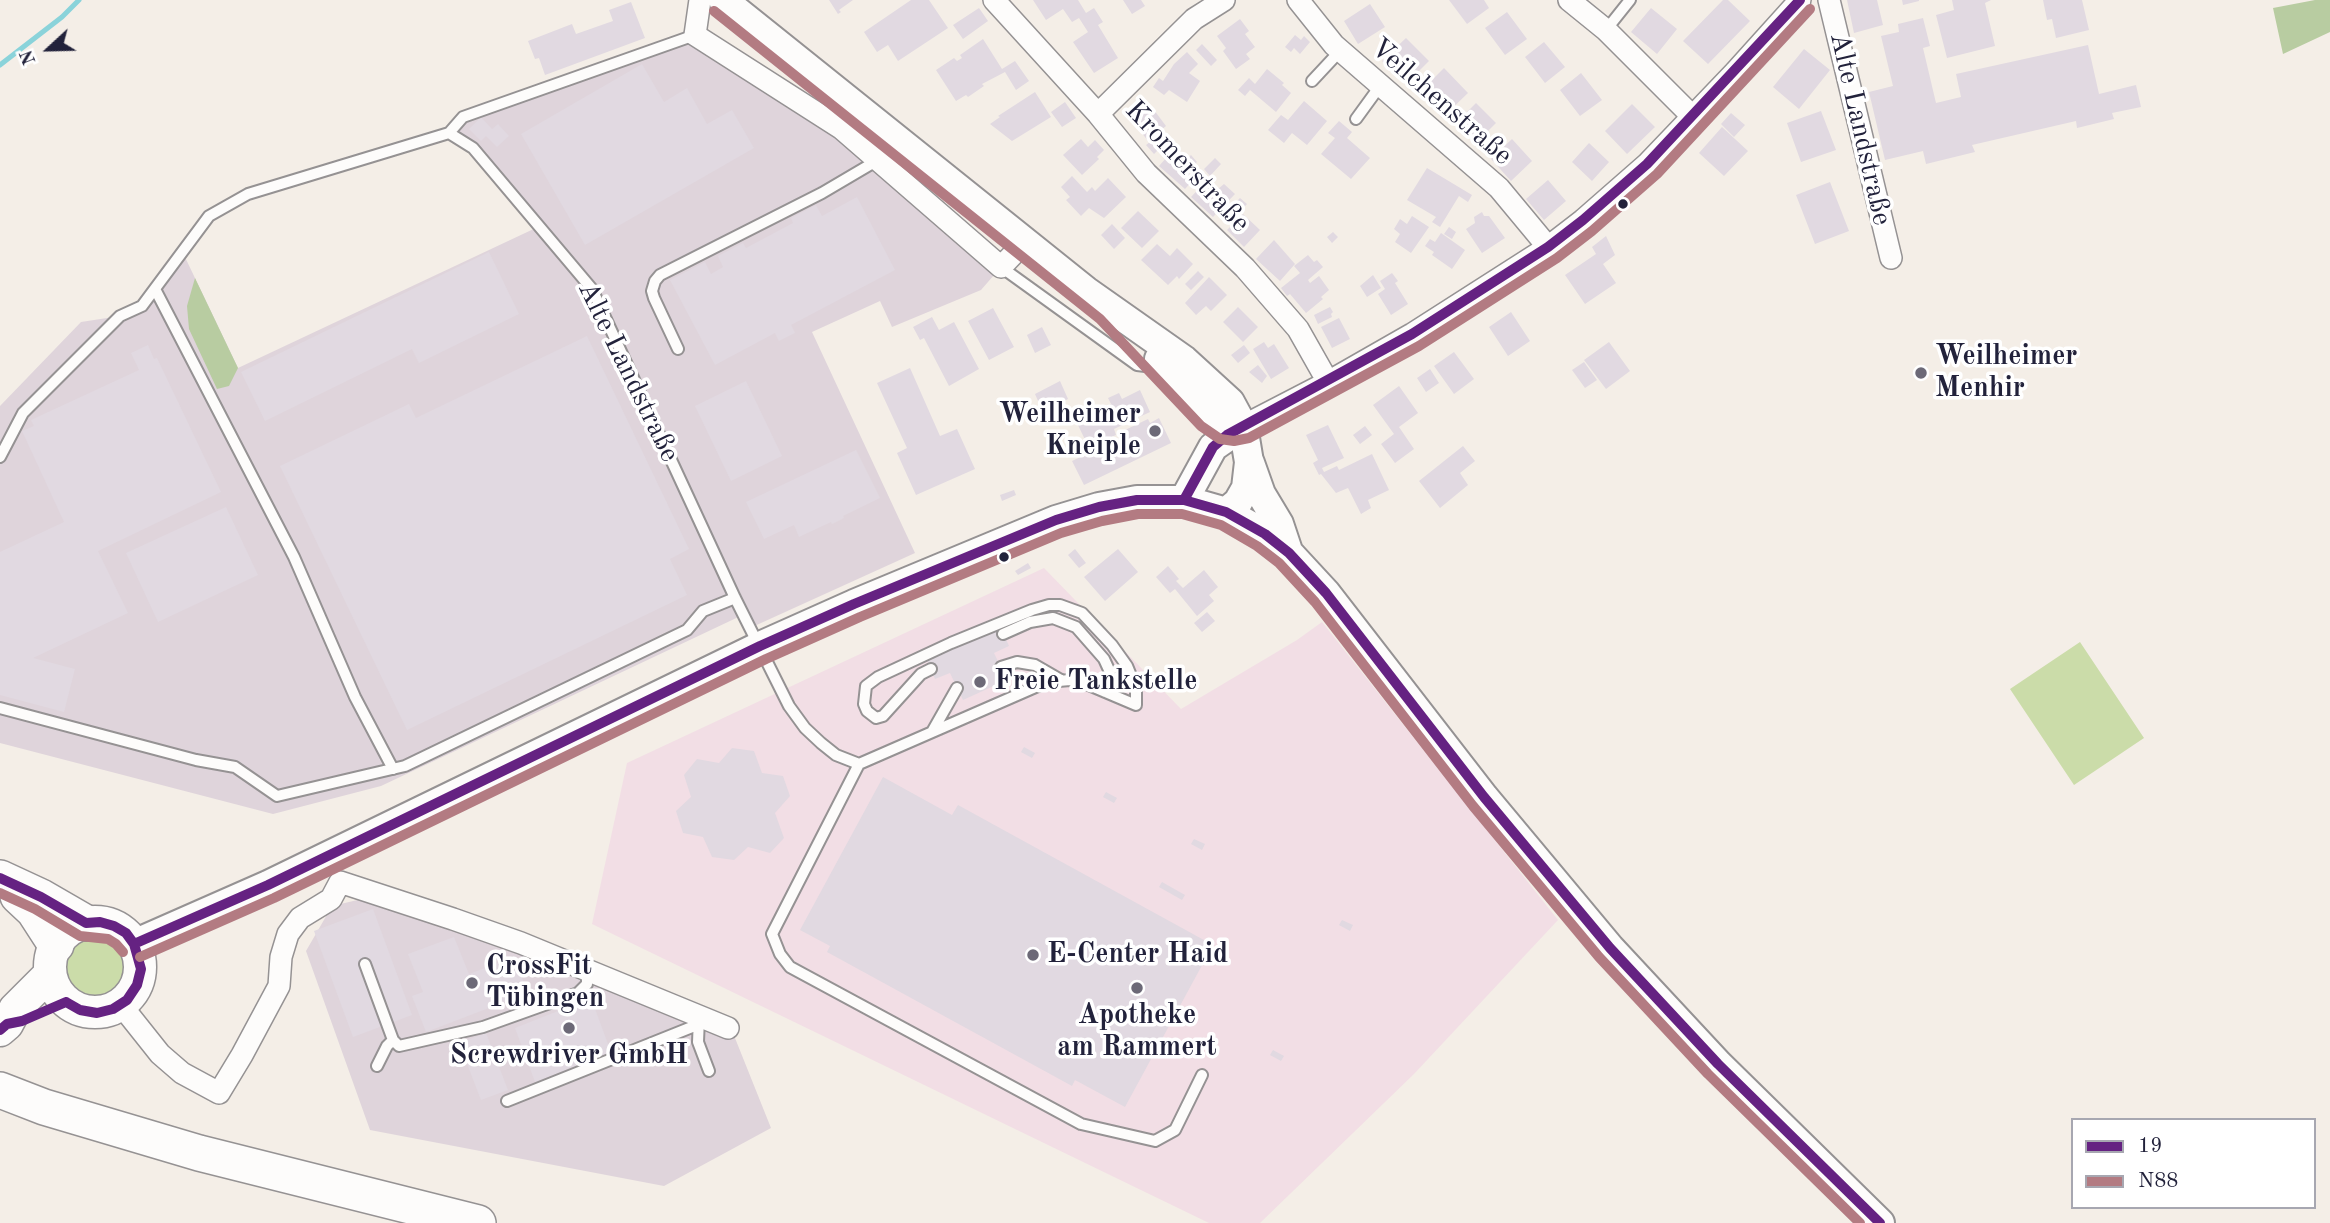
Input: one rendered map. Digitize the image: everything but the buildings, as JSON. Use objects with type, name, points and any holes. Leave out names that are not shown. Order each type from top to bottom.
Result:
[{"type":"main road","points":[[0,878],[41,897],[86,923]]},
{"type":"main road","points":[[0,878],[34,911],[53,959],[54,987],[66,1002],[89,1013],[105,1012],[121,1005],[133,993],[140,977],[140,960],[134,944],[125,933],[114,926],[100,922],[86,923],[68,930],[53,959],[4,1027]]},
{"type":"main road","points":[[4,1027],[66,1002]]},
{"type":"main road","points":[[0,1090],[44,1107],[199,1153],[470,1222]]},
{"type":"main road","points":[[0,1114],[130,1157],[281,1193],[372,1211],[470,1222]]},
{"type":"street","points":[[700,0],[695,35],[842,129],[1001,267],[1026,241]]},
{"type":"street","points":[[723,0],[1086,291],[1184,360],[1230,401],[1243,426],[1249,462],[1261,494],[1279,524],[1289,553]]},
{"type":"street","name":"Kromerstraße","points":[[994,0],[1098,114],[1146,173],[1245,268],[1298,329],[1328,382]]},
{"type":"street","points":[[1098,114],[1195,19],[1224,0]]},
{"type":"street","name":"Veilchenstraße","points":[[1298,0],[1340,51],[1499,188],[1548,247]]},
{"type":"street","points":[[1569,0],[1606,30],[1692,116]]},
{"type":"street","name":"Alte Landstraße","points":[[1184,500],[1213,447],[1243,426],[1412,334],[1548,247],[1616,193],[1735,72],[1800,0]]},
{"type":"street","name":"Alte Landstraße","points":[[1829,0],[1891,258]]},
{"type":"street","points":[[1110,309],[1210,415],[1226,426],[1243,426]]},
{"type":"street","points":[[1210,415],[1213,447]]},
{"type":"street","points":[[1226,512],[1238,502],[1246,488],[1249,462]]},
{"type":"street","points":[[134,944],[268,885],[493,778],[755,637],[855,604],[1056,520],[1099,507],[1137,500],[1184,500],[1226,512],[1265,534],[1289,553],[1326,593],[1484,797],[1610,948],[1717,1064],[1880,1223]]},
{"type":"street","points":[[121,1005],[167,1061],[182,1073],[219,1093],[279,986],[281,957],[288,934],[300,918],[331,899],[340,882],[453,919],[581,967],[728,1028]]},
{"type":"lane","points":[[1606,30],[1630,0]]},
{"type":"lane","points":[[0,457],[23,413],[120,316],[142,306],[209,216],[247,194],[449,133],[463,117],[695,35]]},
{"type":"lane","points":[[1312,81],[1340,51]]},
{"type":"lane","points":[[1356,119],[1380,86]]},
{"type":"lane","name":"Alte Landstraße","points":[[449,133],[473,148],[592,289],[735,598],[789,706],[805,728],[836,755],[859,764]]},
{"type":"lane","points":[[678,349],[652,290],[654,281],[660,275],[822,193],[878,160]]},
{"type":"lane","points":[[1001,267],[1137,365],[1168,369]]},
{"type":"lane","points":[[155,289],[294,557],[355,697],[393,769]]},
{"type":"lane","points":[[0,708],[196,760],[235,767],[277,796],[408,765],[687,630],[703,611],[735,598]]},
{"type":"lane","points":[[931,669],[921,674],[883,716],[876,718],[867,711],[864,704],[866,686],[878,677],[1032,610],[1060,605],[1082,613],[1100,629],[1127,666],[1136,688],[1136,705],[1084,683],[1061,680],[1047,682],[859,764],[772,934],[780,954],[790,967],[1081,1124],[1155,1141],[1175,1130],[1202,1075]]},
{"type":"lane","points":[[1003,634],[1030,622],[1053,618],[1076,627],[1104,659],[1110,672],[1105,692]]},
{"type":"lane","points":[[1001,667],[1017,662],[1035,665],[1061,680]]},
{"type":"lane","points":[[932,732],[957,688]]},
{"type":"lane","points":[[365,964],[393,1040],[399,1046],[460,1034],[578,993],[584,989],[588,980],[581,967]]},
{"type":"lane","points":[[699,1015],[698,1042],[709,1071]]},
{"type":"lane","points":[[508,1101],[692,1027],[699,1015]]},
{"type":"lane","points":[[377,1066],[393,1040]]},
{"type":"shaded area","points":[[695,35],[842,129],[1001,267],[981,290],[892,327],[880,301],[812,332],[915,553],[750,628],[749,612],[381,786],[273,814],[0,743],[0,406],[81,322],[120,316],[142,306],[183,253],[238,368],[540,226],[473,148],[449,133],[463,117]]},
{"type":"shaded area","points":[[1044,568],[1181,709],[1297,640],[1322,622],[1558,920],[1414,1074],[1260,1223],[1209,1223],[592,924],[627,763]]},
{"type":"shaded area","points":[[366,898],[391,904],[733,1033],[771,1128],[664,1186],[370,1130],[306,951],[332,906]]},
{"type":"green space","points":[[2330,0],[2330,32],[2283,54],[2273,8]]},
{"type":"green space","points":[[195,278],[238,368],[229,386],[217,389],[189,329],[187,306]]},
{"type":"green space","points":[[2080,642],[2144,738],[2074,785],[2010,689]]},
{"type":"green space","points":[[95,934],[108,937],[119,944],[126,955],[129,968],[126,981],[119,992],[108,999],[95,1002],[82,999],[71,992],[64,981],[61,968],[64,955],[71,944],[82,937]]},
{"type":"waterway","points":[[0,65],[62,17],[79,0]]},
{"type":"transit line","name":"19","points":[[1184,500],[1213,447],[1227,435],[1412,334],[1548,247],[1583,220],[1647,164],[1800,0]]},
{"type":"transit line","name":"N88","points":[[714,11],[1100,319],[1201,426],[1220,439],[1234,441],[1249,438],[1419,346],[1557,258],[1657,174],[1810,9]]},
{"type":"transit line","name":"19","points":[[134,944],[268,885],[760,646],[854,604],[1056,520],[1099,507],[1137,500],[1184,500],[1226,512],[1265,534],[1289,553],[1326,593],[1484,797],[1610,948],[1718,1064],[1880,1223]]},
{"type":"transit line","name":"N88","points":[[140,957],[274,898],[766,659],[860,617],[1061,533],[1138,514],[1182,514],[1221,525],[1257,546],[1279,563],[1315,602],[1473,806],[1599,957],[1708,1074],[1860,1223]]},
{"type":"transit line","name":"19","points":[[0,878],[41,897],[86,923],[100,922],[114,926],[126,933],[134,944],[141,969],[137,985],[127,1000],[113,1009],[97,1013],[80,1010],[66,1002]]},
{"type":"transit line","name":"N88","points":[[0,893],[35,909],[80,936],[108,939],[123,952]]},
{"type":"transit line","name":"19","points":[[0,1030],[7,1024],[22,1021],[66,1002]]},
{"type":"place","name":"Weilheimer Menhir","points":[[1921,373]]},
{"type":"place","name":"Weilheimer Kneiple","points":[[1155,431]]},
{"type":"place","name":"Freie Tankstelle","points":[[980,682]]},
{"type":"place","name":"E-Center Haid","points":[[1033,955]]},
{"type":"place","name":"CrossFit Tübingen","points":[[472,983]]},
{"type":"place","name":"Apotheke am Rammert","points":[[1137,988]]},
{"type":"place","name":"Screwdriver GmbH","points":[[569,1028]]}]
